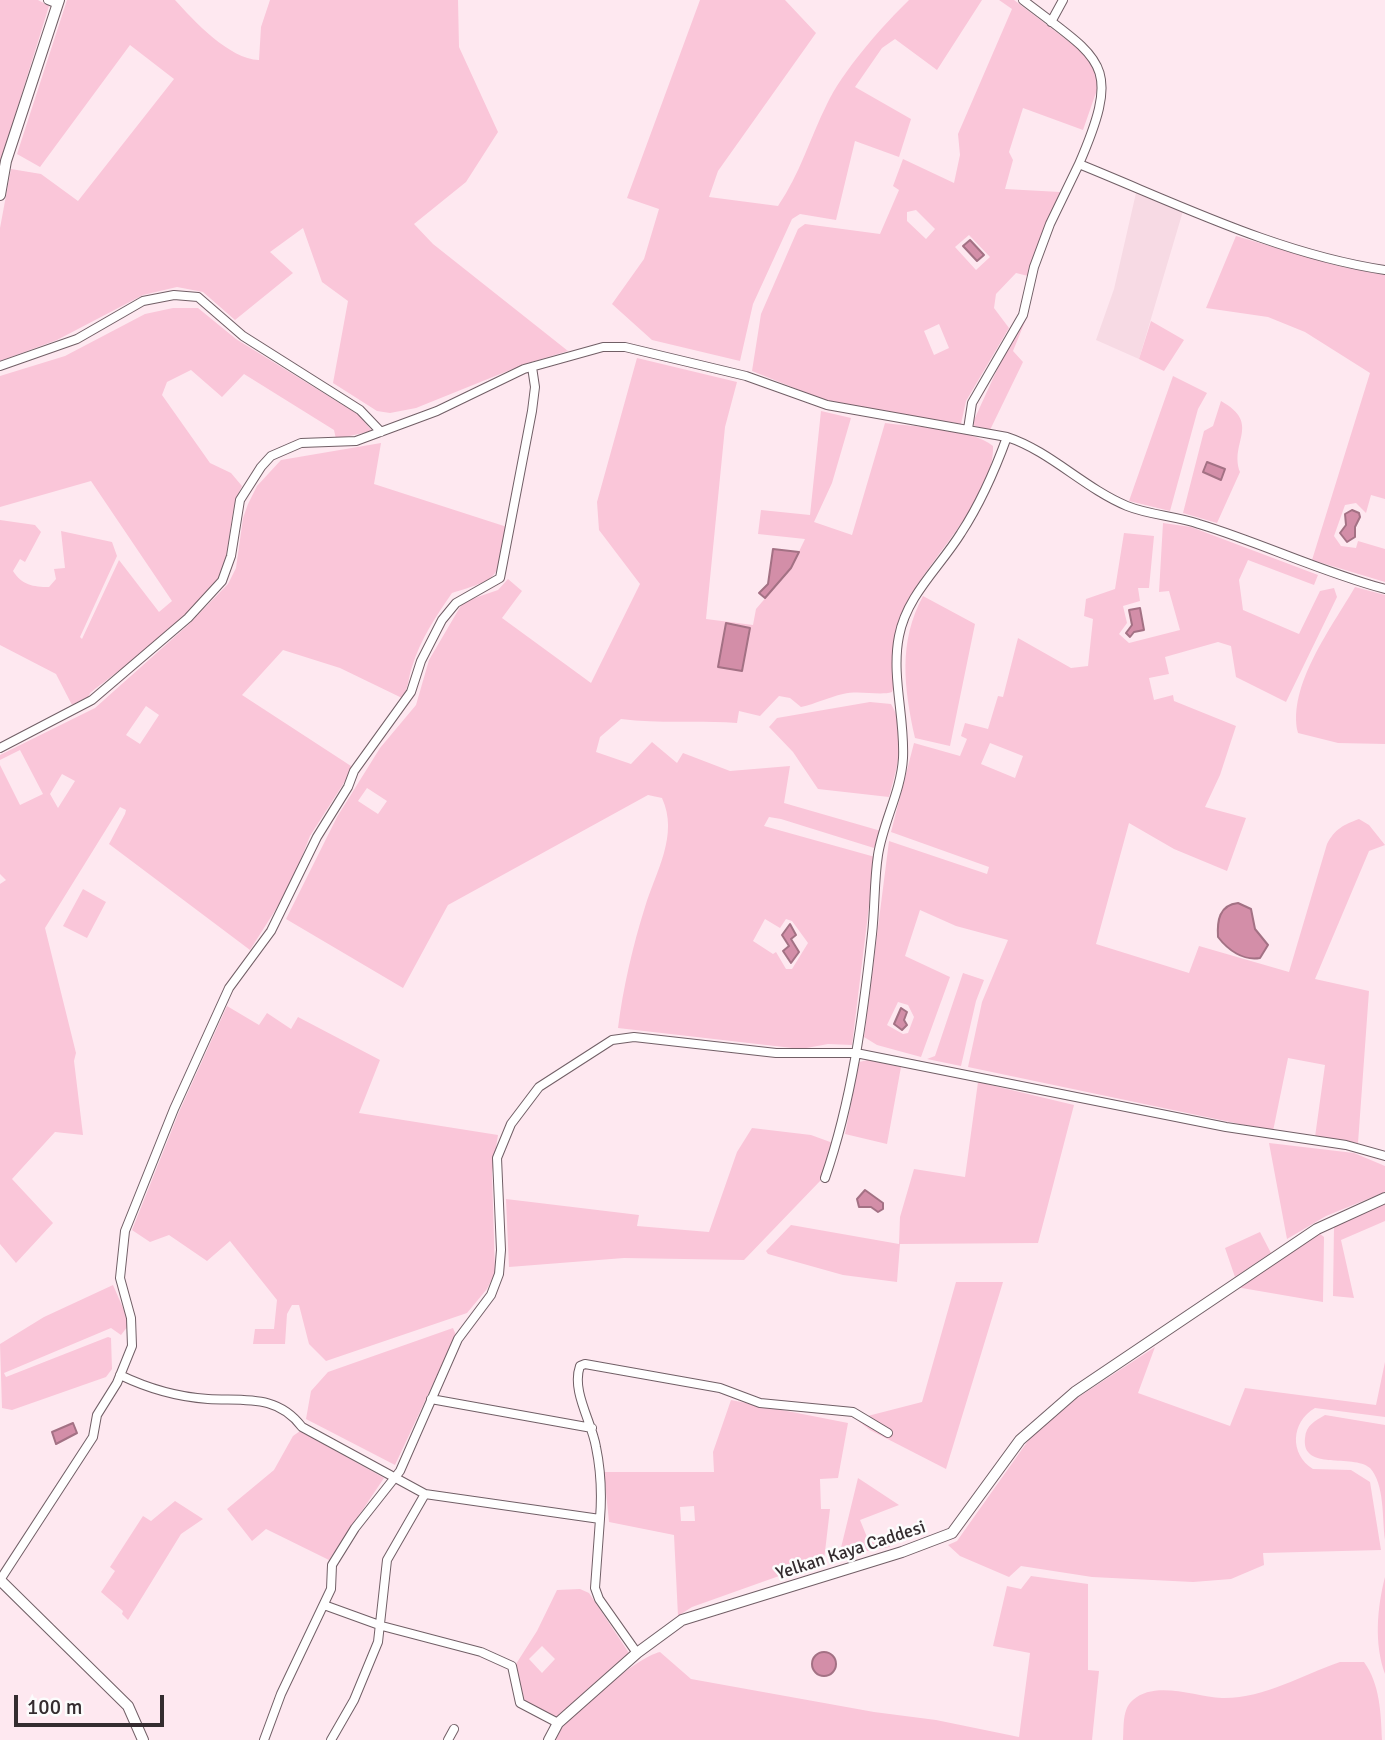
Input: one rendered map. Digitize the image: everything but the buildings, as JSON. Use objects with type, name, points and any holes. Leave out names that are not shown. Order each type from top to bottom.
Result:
[{"type":"street","points":[[968,429],[972,403],[1023,316],[1034,267],[1079,164],[1101,101],[1103,79],[1095,58],[1023,0]]},
{"type":"street","points":[[1051,22],[1063,0]]},
{"type":"street","points":[[0,195],[6,161],[55,1]]},
{"type":"street","points":[[1079,164],[1270,240],[1340,261],[1385,270]]},
{"type":"street","points":[[0,366],[77,339],[143,302],[174,295],[198,297],[243,336],[360,410],[381,432]]},
{"type":"street","points":[[0,748],[92,700],[188,618],[222,581],[231,556],[240,500],[271,456],[301,443],[356,441],[437,411],[532,367],[603,347],[625,346],[746,376],[827,405],[968,429],[1023,442],[1082,483],[1129,507],[1199,524],[1350,580],[1385,589]]},
{"type":"street","points":[[143,1740],[128,1706],[0,1580],[93,1437],[97,1415],[120,1375],[132,1346],[131,1318],[120,1278],[121,1250],[174,1109],[229,988],[271,931],[317,837],[348,787],[354,771],[411,692],[421,661],[442,620],[456,603],[500,578],[532,411],[535,387],[532,367]]},
{"type":"street","points":[[825,1178],[842,1127],[856,1053],[868,970],[878,854],[898,793],[903,759],[903,720],[896,665],[899,636],[905,614],[916,593],[961,533],[1007,438]]},
{"type":"street","points":[[264,1740],[281,1694],[331,1590],[332,1565],[355,1528],[395,1475],[458,1339],[491,1295],[499,1274],[498,1158],[521,1108],[539,1087],[620,1037],[776,1053],[856,1053],[1212,1125],[1346,1145],[1385,1157]]},
{"type":"street","name":"Yelkan Kaya Caddesi","points":[[549,1740],[558,1723],[637,1653],[682,1620],[902,1552],[952,1533],[1020,1440],[1075,1392],[1317,1230],[1385,1198]]},
{"type":"street","points":[[637,1653],[599,1599],[595,1588],[602,1490],[592,1428],[577,1378],[580,1366],[585,1364],[720,1388],[760,1403],[853,1412],[888,1433]]},
{"type":"street","points":[[120,1375],[184,1396],[209,1399],[245,1398],[274,1404],[294,1417],[302,1427],[425,1493],[600,1519]]},
{"type":"street","points":[[431,1399],[592,1428]]},
{"type":"street","points":[[331,1740],[354,1700],[382,1626],[387,1560],[425,1493]]},
{"type":"street","points":[[324,1605],[382,1626],[481,1652],[512,1666],[520,1703],[558,1723]]},
{"type":"street","points":[[448,1740],[454,1729]]},
{"type":"shaded area","points":[[0,0],[38,0],[49,6],[0,164]]},
{"type":"shaded area","points":[[67,0],[175,0],[224,46],[248,58],[259,60],[261,27],[270,0],[458,0],[459,47],[498,132],[466,182],[414,224],[433,244],[568,351],[525,364],[416,408],[390,413],[377,411],[333,383],[348,301],[322,282],[303,228],[270,252],[293,273],[235,320],[203,292],[177,287],[143,295],[57,340],[0,361],[0,228],[11,169],[41,174],[78,201],[174,79],[130,45],[40,167],[17,154]]},
{"type":"shaded area","points":[[700,0],[785,0],[816,33],[718,171],[709,197],[778,206],[793,181],[821,117],[842,78],[904,5],[909,0],[982,0],[937,70],[895,39],[882,48],[855,87],[911,119],[899,157],[855,141],[836,220],[800,214],[792,219],[753,304],[740,361],[652,340],[612,304],[644,259],[659,209],[627,198]]},
{"type":"shaded area","points":[[999,0],[1014,0],[1092,59],[1099,84],[1083,130],[1023,108],[1009,152],[1013,160],[1005,189],[1060,192],[1028,276],[1016,273],[996,294],[994,308],[1009,328],[966,401],[961,424],[829,402],[752,371],[761,314],[798,229],[805,224],[880,234],[899,190],[893,186],[903,159],[954,183],[960,155],[958,134],[1012,9]],"holes":[[[916,210],[935,229],[926,239],[907,221],[907,212]],[[969,235],[990,257],[976,270],[955,247]],[[939,324],[949,348],[934,355],[924,331]]]},
{"type":"shaded area","points":[[1136,193],[1183,211],[1139,359],[1096,340],[1114,289]]},
{"type":"shaded area","points":[[1236,236],[1338,266],[1385,275],[1385,499],[1371,495],[1366,513],[1356,503],[1345,505],[1334,536],[1341,546],[1356,548],[1358,541],[1385,549],[1385,582],[1312,560],[1370,373],[1305,332],[1268,317],[1206,308]]},
{"type":"shaded area","points":[[970,240],[984,255],[977,261],[963,246]]},
{"type":"shaded area","points":[[173,308],[198,308],[236,339],[359,415],[372,431],[336,439],[334,430],[244,374],[222,397],[191,370],[167,382],[162,395],[210,463],[231,473],[242,486],[234,508],[225,563],[212,588],[181,620],[89,696],[72,705],[56,674],[0,645],[0,520],[35,525],[41,532],[25,562],[20,559],[13,571],[24,582],[33,586],[49,587],[56,579],[54,569],[65,568],[61,531],[112,542],[117,556],[80,637],[82,639],[119,560],[159,612],[172,601],[91,481],[0,507],[0,376],[65,356],[145,314]]},
{"type":"shaded area","points":[[1026,319],[1013,351],[1023,362],[990,430],[974,426],[974,420],[1007,348]]},
{"type":"shaded area","points":[[1151,321],[1184,340],[1164,371],[1139,359]]},
{"type":"shaded area","points":[[637,358],[737,382],[725,427],[706,619],[753,625],[756,609],[791,568],[805,539],[758,534],[761,510],[810,515],[821,411],[851,418],[832,483],[814,522],[852,535],[885,423],[957,432],[971,435],[993,446],[990,467],[982,488],[902,613],[892,653],[892,692],[849,693],[801,707],[790,698],[779,696],[760,716],[739,711],[737,723],[621,719],[600,737],[596,752],[631,764],[652,742],[677,763],[683,753],[730,771],[790,766],[784,803],[881,831],[874,848],[781,819],[769,817],[764,826],[875,857],[852,1045],[828,1044],[801,1049],[618,1028],[636,936],[667,839],[667,812],[662,798],[648,795],[448,905],[403,988],[286,919],[337,817],[380,748],[416,705],[429,660],[463,602],[498,590],[508,579],[522,591],[502,618],[591,683],[640,584],[599,530],[597,502]],"holes":[[[367,788],[387,801],[378,814],[358,801]],[[765,919],[780,928],[786,919],[792,921],[808,943],[792,969],[786,969],[776,952],[773,954],[753,941]]]},
{"type":"shaded area","points":[[1173,376],[1207,393],[1198,409],[1170,511],[1129,501]]},
{"type":"shaded area","points":[[1221,401],[1240,418],[1242,434],[1238,451],[1240,472],[1217,523],[1183,513],[1204,431],[1213,426]]},
{"type":"shaded area","points":[[381,443],[374,484],[507,527],[498,567],[489,579],[452,593],[419,647],[402,698],[340,668],[283,650],[242,695],[351,766],[347,778],[310,836],[290,887],[250,950],[109,844],[125,814],[126,810],[120,807],[45,928],[76,1053],[74,1061],[83,1135],[55,1132],[12,1179],[53,1223],[16,1263],[0,1244],[0,884],[6,880],[0,874],[0,765],[20,805],[43,794],[20,750],[0,760],[0,755],[95,708],[188,625],[228,584],[236,568],[243,518],[248,504],[257,486],[281,460]],"holes":[[[146,706],[159,715],[140,744],[126,735]],[[62,774],[75,781],[58,808],[50,794]]]},
{"type":"shaded area","points":[[1207,462],[1225,469],[1221,480],[1203,472]]},
{"type":"shaded area","points":[[1352,510],[1359,513],[1360,517],[1355,527],[1355,537],[1347,542],[1340,533],[1346,525],[1345,514]]},
{"type":"shaded area","points":[[1163,523],[1191,527],[1318,575],[1314,585],[1248,560],[1239,580],[1243,610],[1299,634],[1320,591],[1334,588],[1337,597],[1286,702],[1236,677],[1231,646],[1218,642],[1165,657],[1169,674],[1149,678],[1154,700],[1173,695],[1174,701],[1236,726],[1220,775],[1205,807],[1246,818],[1227,871],[1174,849],[1129,823],[1096,944],[1189,973],[1199,946],[1289,972],[1327,844],[1336,831],[1348,823],[1359,819],[1369,825],[1385,845],[1369,851],[1315,979],[1369,991],[1358,1143],[1315,1137],[1325,1065],[1288,1058],[1273,1131],[968,1067],[982,1002],[1008,940],[956,926],[920,910],[905,956],[950,977],[921,1057],[877,1045],[864,1037],[889,841],[987,874],[989,867],[891,832],[914,743],[960,756],[967,739],[961,736],[965,723],[988,729],[998,696],[1003,697],[1018,638],[1071,668],[1088,666],[1093,619],[1084,616],[1086,599],[1115,589],[1124,533],[1154,536],[1149,588],[1138,588],[1140,601],[1123,606],[1127,623],[1119,634],[1129,643],[1180,630],[1169,591],[1159,592]],"holes":[[[990,743],[1023,756],[1015,778],[981,764]],[[898,1002],[908,1005],[914,1017],[908,1033],[903,1034],[887,1025]]]},
{"type":"shaded area","points":[[773,549],[799,552],[791,568],[765,598],[759,593],[768,584]]},
{"type":"shaded area","points":[[1355,587],[1385,595],[1385,744],[1338,743],[1298,733],[1296,715],[1305,677],[1324,638]]},
{"type":"shaded area","points":[[923,596],[975,624],[950,746],[915,738],[911,719],[906,683],[907,648],[915,613]]},
{"type":"shaded area","points":[[1140,608],[1144,630],[1134,632],[1130,637],[1126,633],[1132,625],[1129,610]]},
{"type":"shaded area","points":[[726,623],[750,628],[742,671],[718,667]]},
{"type":"shaded area","points":[[870,702],[891,704],[899,726],[899,750],[889,797],[818,789],[793,752],[769,727],[777,718]]},
{"type":"shaded area","points":[[83,889],[106,902],[87,938],[63,926]]},
{"type":"shaded area","points":[[1238,903],[1251,909],[1255,929],[1268,945],[1260,958],[1236,954],[1218,937],[1220,915],[1227,907]]},
{"type":"shaded area","points":[[790,924],[796,935],[791,939],[799,952],[791,963],[783,951],[789,946],[782,935]]},
{"type":"shaded area","points":[[963,973],[984,980],[976,1001],[961,1066],[927,1059],[935,1056]]},
{"type":"shaded area","points":[[227,1006],[259,1025],[267,1013],[291,1029],[298,1017],[380,1060],[359,1113],[498,1135],[492,1173],[495,1273],[487,1289],[467,1313],[326,1361],[309,1344],[299,1305],[292,1305],[287,1314],[285,1344],[253,1344],[255,1329],[274,1329],[277,1300],[230,1241],[207,1261],[169,1235],[150,1242],[132,1230],[179,1112]]},
{"type":"shaded area","points":[[901,1008],[907,1012],[904,1020],[907,1025],[902,1030],[894,1024]]},
{"type":"shaded area","points":[[868,1060],[901,1067],[887,1144],[845,1134],[859,1062]]},
{"type":"shaded area","points":[[978,1082],[1074,1105],[1038,1243],[900,1244],[897,1282],[843,1275],[768,1254],[766,1251],[791,1225],[899,1244],[900,1217],[914,1169],[965,1177]]},
{"type":"shaded area","points":[[752,1128],[811,1135],[833,1143],[821,1180],[744,1260],[624,1258],[509,1267],[506,1199],[639,1215],[637,1226],[709,1232],[737,1152]]},
{"type":"shaded area","points":[[1269,1143],[1354,1153],[1385,1166],[1385,1192],[1326,1216],[1287,1239]]},
{"type":"shaded area","points":[[865,1190],[883,1203],[883,1209],[878,1212],[871,1207],[859,1207],[857,1199]]},
{"type":"shaded area","points":[[1385,1202],[1385,1221],[1341,1240],[1354,1298],[1333,1296],[1334,1226]]},
{"type":"shaded area","points":[[1260,1232],[1271,1253],[1235,1277],[1225,1248]]},
{"type":"shaded area","points":[[1319,1233],[1324,1237],[1323,1302],[1236,1287]]},
{"type":"shaded area","points":[[956,1282],[1003,1282],[946,1469],[870,1430],[856,1419],[922,1402]]},
{"type":"shaded area","points":[[113,1285],[127,1317],[128,1326],[121,1335],[111,1328],[4,1373],[6,1377],[108,1337],[111,1338],[112,1369],[106,1377],[12,1410],[2,1408],[0,1344],[44,1317]]},
{"type":"shaded area","points":[[453,1328],[456,1335],[395,1465],[306,1419],[311,1391],[328,1372]]},
{"type":"shaded area","points":[[1155,1347],[1138,1393],[1230,1426],[1245,1388],[1376,1405],[1385,1362],[1385,1417],[1315,1408],[1301,1421],[1296,1438],[1300,1455],[1313,1469],[1351,1470],[1370,1482],[1381,1550],[1263,1553],[1264,1565],[1231,1579],[1193,1582],[1092,1577],[1021,1566],[1009,1577],[960,1556],[948,1545],[957,1541],[1030,1438],[1077,1398]]},
{"type":"shaded area","points":[[731,1400],[848,1423],[838,1478],[820,1479],[821,1509],[830,1509],[824,1560],[692,1607],[678,1616],[674,1535],[609,1522],[604,1472],[714,1472],[713,1452]],"holes":[[[694,1506],[695,1521],[681,1521],[680,1507]]]},
{"type":"shaded area","points":[[1325,1415],[1385,1425],[1385,1540],[1381,1492],[1370,1468],[1352,1462],[1319,1458],[1311,1455],[1306,1448],[1307,1430]]},
{"type":"shaded area","points":[[73,1423],[77,1433],[56,1444],[52,1432]]},
{"type":"shaded area","points":[[300,1431],[384,1478],[329,1560],[266,1529],[252,1541],[227,1509],[274,1470],[293,1436]]},
{"type":"shaded area","points":[[858,1478],[899,1505],[860,1520],[869,1542],[886,1535],[890,1547],[839,1556]]},
{"type":"shaded area","points":[[175,1501],[203,1519],[181,1534],[128,1620],[122,1614],[123,1611],[101,1592],[115,1571],[110,1567],[143,1516],[151,1521]]},
{"type":"shaded area","points":[[1031,1576],[1088,1584],[1088,1670],[1099,1671],[1092,1740],[556,1740],[560,1730],[601,1690],[635,1664],[660,1652],[691,1679],[874,1712],[936,1720],[1019,1737],[1030,1653],[993,1646],[1007,1586],[1021,1589]]},
{"type":"shaded area","points":[[1385,1577],[1385,1674],[1379,1651],[1378,1626]]},
{"type":"shaded area","points":[[580,1589],[589,1593],[629,1653],[557,1719],[524,1700],[516,1664],[537,1631],[557,1590]],"holes":[[[542,1646],[555,1659],[542,1673],[529,1659]]]},
{"type":"shaded area","points":[[824,1652],[835,1659],[836,1664],[829,1675],[824,1676],[813,1669],[812,1664],[819,1653]]},
{"type":"shaded area","points":[[1340,1662],[1364,1662],[1369,1671],[1379,1699],[1382,1740],[1123,1740],[1127,1708],[1142,1694],[1164,1690],[1222,1698],[1252,1695]]}]
